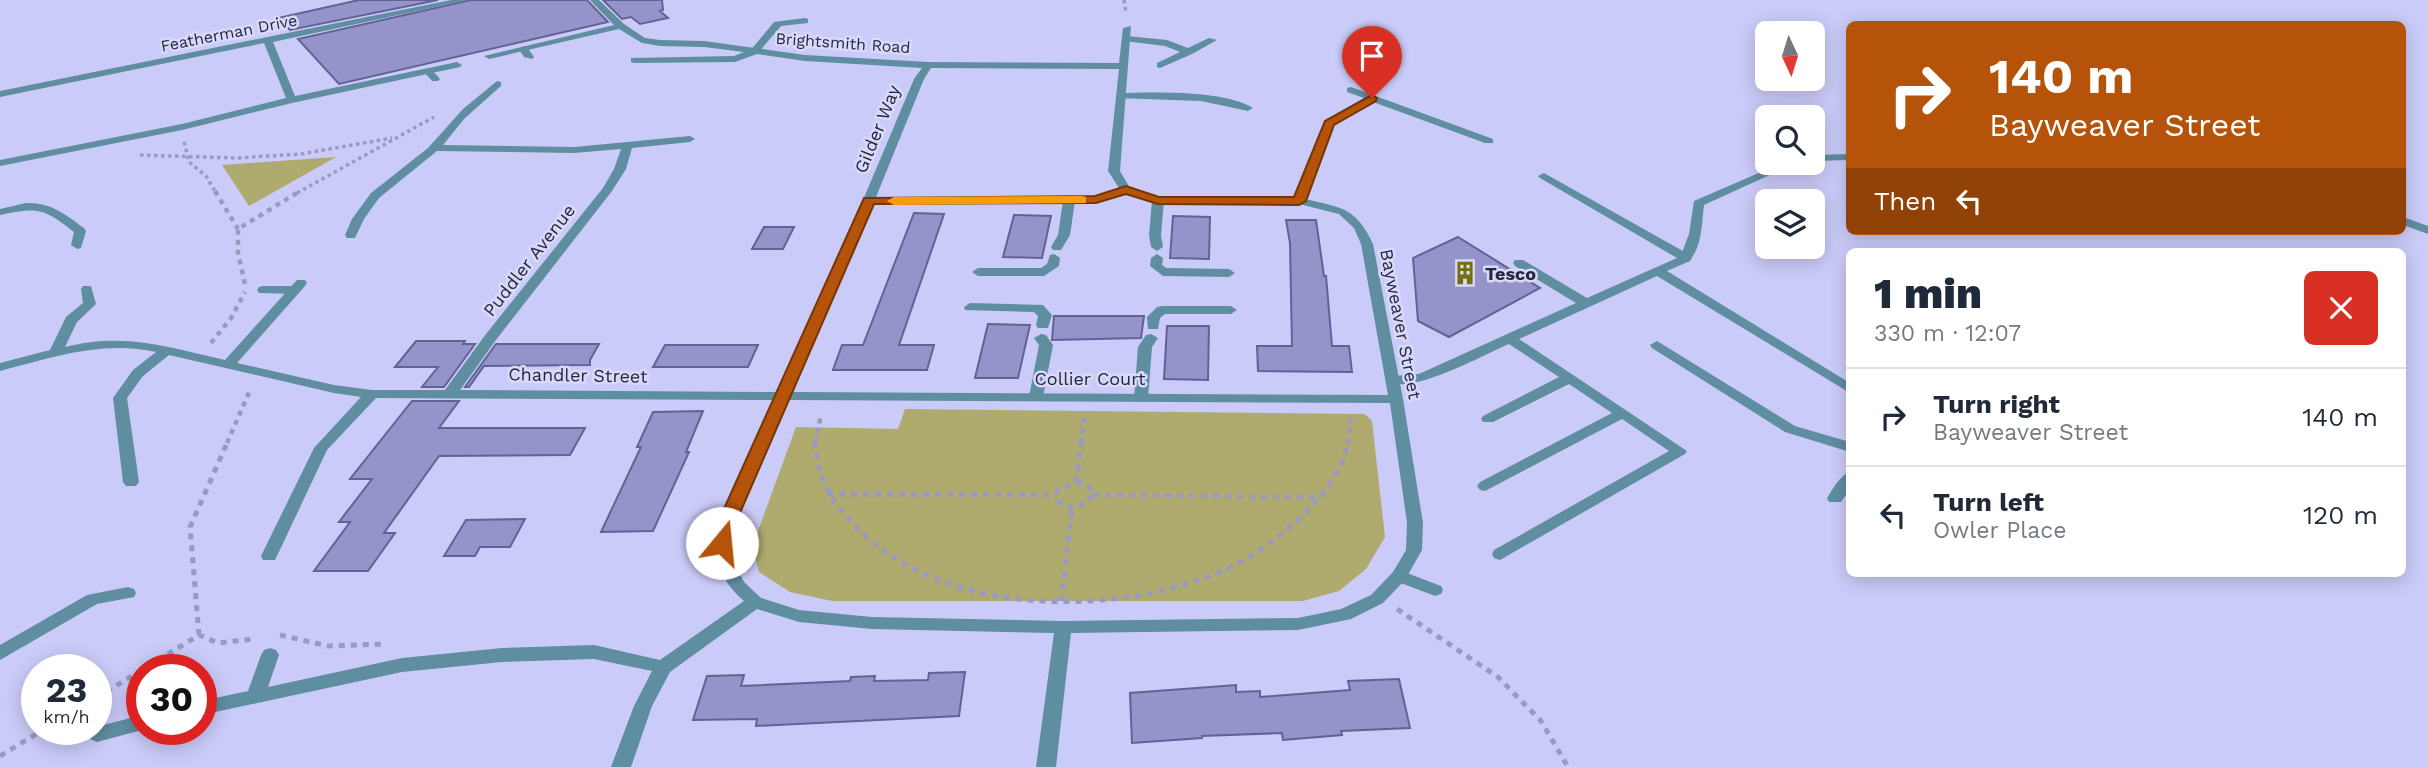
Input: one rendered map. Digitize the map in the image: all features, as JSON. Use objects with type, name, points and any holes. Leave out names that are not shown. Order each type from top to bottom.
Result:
[{"type":"street","name":"Featherman Drive","points":[[0,94],[464,0]]},
{"type":"street","name":"Brightsmith Road","points":[[594,0],[621,26],[642,40],[704,44],[804,58],[928,65]]},
{"type":"street","points":[[755,51],[772,25],[782,21],[805,21]]},
{"type":"street","points":[[489,57],[526,53],[621,26]]},
{"type":"street","points":[[869,201],[1096,200],[1126,190],[1114,171],[1128,28]]},
{"type":"street","points":[[1127,39],[1167,43],[1189,52]]},
{"type":"street","points":[[1160,65],[1212,40]]},
{"type":"street","points":[[268,41],[292,100]]},
{"type":"street","name":"Brightsmith Road","points":[[634,60],[735,59],[755,51]]},
{"type":"street","points":[[0,163],[182,133],[292,100],[432,76],[457,65]]},
{"type":"street","points":[[928,65],[1124,66]]},
{"type":"street","name":"Gilder Way","points":[[755,602],[737,586],[725,561],[722,543],[727,522],[869,201],[910,99],[928,65]]},
{"type":"street","points":[[351,235],[359,214],[370,201],[390,181],[410,169],[433,148],[459,119],[497,84]]},
{"type":"street","points":[[1351,90],[1489,141]]},
{"type":"street","points":[[1121,96],[1182,95],[1216,99],[1248,108]]},
{"type":"street","points":[[1299,201],[1329,123],[1372,98]]},
{"type":"street","points":[[433,148],[574,150],[690,139]]},
{"type":"street","name":"Puddler Avenue","points":[[451,392],[608,189],[620,169],[627,146]]},
{"type":"street","points":[[1825,158],[1846,157]]},
{"type":"street","points":[[1393,380],[1422,378],[1686,258],[1695,234],[1699,203],[1763,175]]},
{"type":"street","points":[[1544,176],[1686,258]]},
{"type":"street","name":"Bayweaver Street","points":[[1063,627],[1298,624],[1345,615],[1377,599],[1399,576],[1414,550],[1415,523],[1393,380],[1367,244],[1359,226],[1343,212],[1299,201],[1158,201],[1126,190]]},
{"type":"street","points":[[978,272],[1044,272],[1053,266],[1056,252],[1065,234],[1069,201]]},
{"type":"street","points":[[1158,201],[1156,266],[1163,272],[1229,273]]},
{"type":"street","points":[[0,212],[37,204],[44,206],[80,231],[77,245]]},
{"type":"street","points":[[2406,222],[2428,230]]},
{"type":"street","points":[[1519,263],[1585,303]]},
{"type":"street","points":[[1658,271],[1846,388]]},
{"type":"street","points":[[229,364],[298,286],[263,290]]},
{"type":"street","points":[[56,352],[72,320],[90,304],[87,289]]},
{"type":"street","points":[[970,307],[1038,308],[1045,315],[1042,331],[1046,345],[1036,397]]},
{"type":"street","points":[[1141,398],[1145,347],[1152,332],[1154,317],[1162,310],[1231,310]]},
{"type":"street","points":[[1500,554],[1680,450],[1509,338]]},
{"type":"street","name":"Chandler Street","points":[[0,367],[56,352],[114,344],[167,350],[334,389],[372,394],[451,392],[783,396]]},
{"type":"street","points":[[1657,345],[1790,429],[1846,446]]},
{"type":"street","points":[[131,482],[120,398],[138,373],[167,350]]},
{"type":"street","points":[[1488,419],[1569,378]]},
{"type":"street","points":[[269,556],[321,448],[372,394]]},
{"type":"street","name":"Collier Court","points":[[783,396],[1396,399]]},
{"type":"street","points":[[1485,486],[1623,413]]},
{"type":"street","points":[[1835,498],[1846,483]]},
{"type":"street","points":[[1399,576],[1435,590]]},
{"type":"street","points":[[0,653],[93,598],[128,593]]},
{"type":"street","points":[[621,767],[643,706],[663,667],[755,602],[799,616],[872,624],[1063,627],[1046,767]]},
{"type":"street","points":[[217,704],[402,665],[516,653],[594,652],[663,667]]},
{"type":"street","points":[[256,694],[270,655]]},
{"type":"path","points":[[182,133],[189,162],[206,176],[238,229]]},
{"type":"path","points":[[131,155],[189,158],[300,154],[401,136]]},
{"type":"path","points":[[262,637],[229,644],[206,641],[199,635],[190,527],[251,387],[268,373]]},
{"type":"path","points":[[829,396],[818,421],[815,457],[827,494],[862,534],[898,561],[944,583],[995,596],[1061,600],[1135,595],[1179,586],[1233,566],[1283,534],[1323,497],[1341,466],[1351,422],[1350,399]]},
{"type":"path","points":[[1076,482],[1087,397]]},
{"type":"path","points":[[827,494],[1055,495],[1065,485],[1076,482],[1090,488],[1093,495]]},
{"type":"path","points":[[1055,495],[1058,502],[1072,508],[1084,505],[1093,495],[1323,497]]},
{"type":"path","points":[[1063,627],[1061,600],[1072,508]]},
{"type":"path","points":[[1377,599],[1409,615],[1498,677],[1541,721],[1568,767]]},
{"type":"path","points":[[112,688],[199,635]]},
{"type":"path","points":[[272,636],[283,635],[328,646],[395,644]]},
{"type":"path","points":[[0,756],[21,743]]},
{"type":"shaded area","points":[[336,157],[249,206],[222,165]]},
{"type":"shaded area","points":[[905,409],[1365,414],[1372,421],[1385,537],[1366,569],[1339,591],[1303,601],[832,601],[790,592],[759,572],[752,547],[796,427],[898,429]]},
{"type":"building","points":[[359,0],[438,0],[290,30],[278,18]]},
{"type":"building","points":[[471,0],[587,0],[608,22],[339,84],[298,39]]},
{"type":"building","points":[[603,0],[662,0],[663,10],[660,11],[668,18],[640,24],[631,17],[622,19]]},
{"type":"building","points":[[914,213],[944,214],[899,345],[934,345],[927,370],[833,370],[842,345],[863,345]]},
{"type":"building","points":[[1014,215],[1051,216],[1042,258],[1003,257]]},
{"type":"building","points":[[1173,216],[1210,217],[1209,259],[1170,258]]},
{"type":"building","points":[[1286,220],[1316,220],[1326,276],[1332,346],[1349,346],[1352,372],[1258,371],[1257,346],[1292,346],[1290,243]]},
{"type":"building","points":[[764,227],[794,227],[783,249],[752,249]]},
{"type":"building","name":"Tesco","points":[[1458,237],[1540,288],[1449,337],[1418,321],[1413,258]]},
{"type":"building","points":[[1054,316],[1144,316],[1141,338],[1052,340]]},
{"type":"building","points":[[988,324],[1030,325],[1018,378],[975,378]]},
{"type":"building","points":[[1167,326],[1209,326],[1208,380],[1164,379]]},
{"type":"building","points":[[416,341],[465,341],[463,344],[475,344],[444,387],[422,387],[438,367],[395,367]]},
{"type":"building","points":[[496,344],[599,344],[590,365],[484,366],[469,387],[465,387]]},
{"type":"building","points":[[665,345],[758,345],[748,367],[653,367]]},
{"type":"building","points":[[412,401],[459,401],[439,428],[585,428],[570,455],[439,456],[384,533],[395,533],[368,571],[314,571],[350,522],[339,522],[372,479],[350,479]]},
{"type":"building","points":[[703,411],[686,452],[689,452],[653,531],[601,532],[641,447],[637,447],[653,412]]},
{"type":"building","points":[[525,519],[510,547],[480,547],[475,556],[444,556],[466,520]]},
{"type":"building","points":[[965,672],[959,716],[756,726],[757,719],[693,720],[707,676],[744,675],[741,686],[850,681],[851,677],[875,676],[874,681],[928,680],[929,673]]},
{"type":"building","points":[[1399,679],[1410,728],[1341,731],[1342,735],[1283,740],[1282,733],[1202,736],[1132,743],[1130,693],[1236,685],[1236,692],[1260,691],[1260,697],[1350,690],[1348,681]]},
{"type":"slow traffic","points":[[894,201],[1082,200]]},
{"type":"place","name":"Tesco","points":[[1465,273]]},
{"type":"route","points":[[722,543],[727,522],[869,201],[1096,200],[1126,190],[1158,201],[1299,201],[1329,123],[1372,98]]}]
